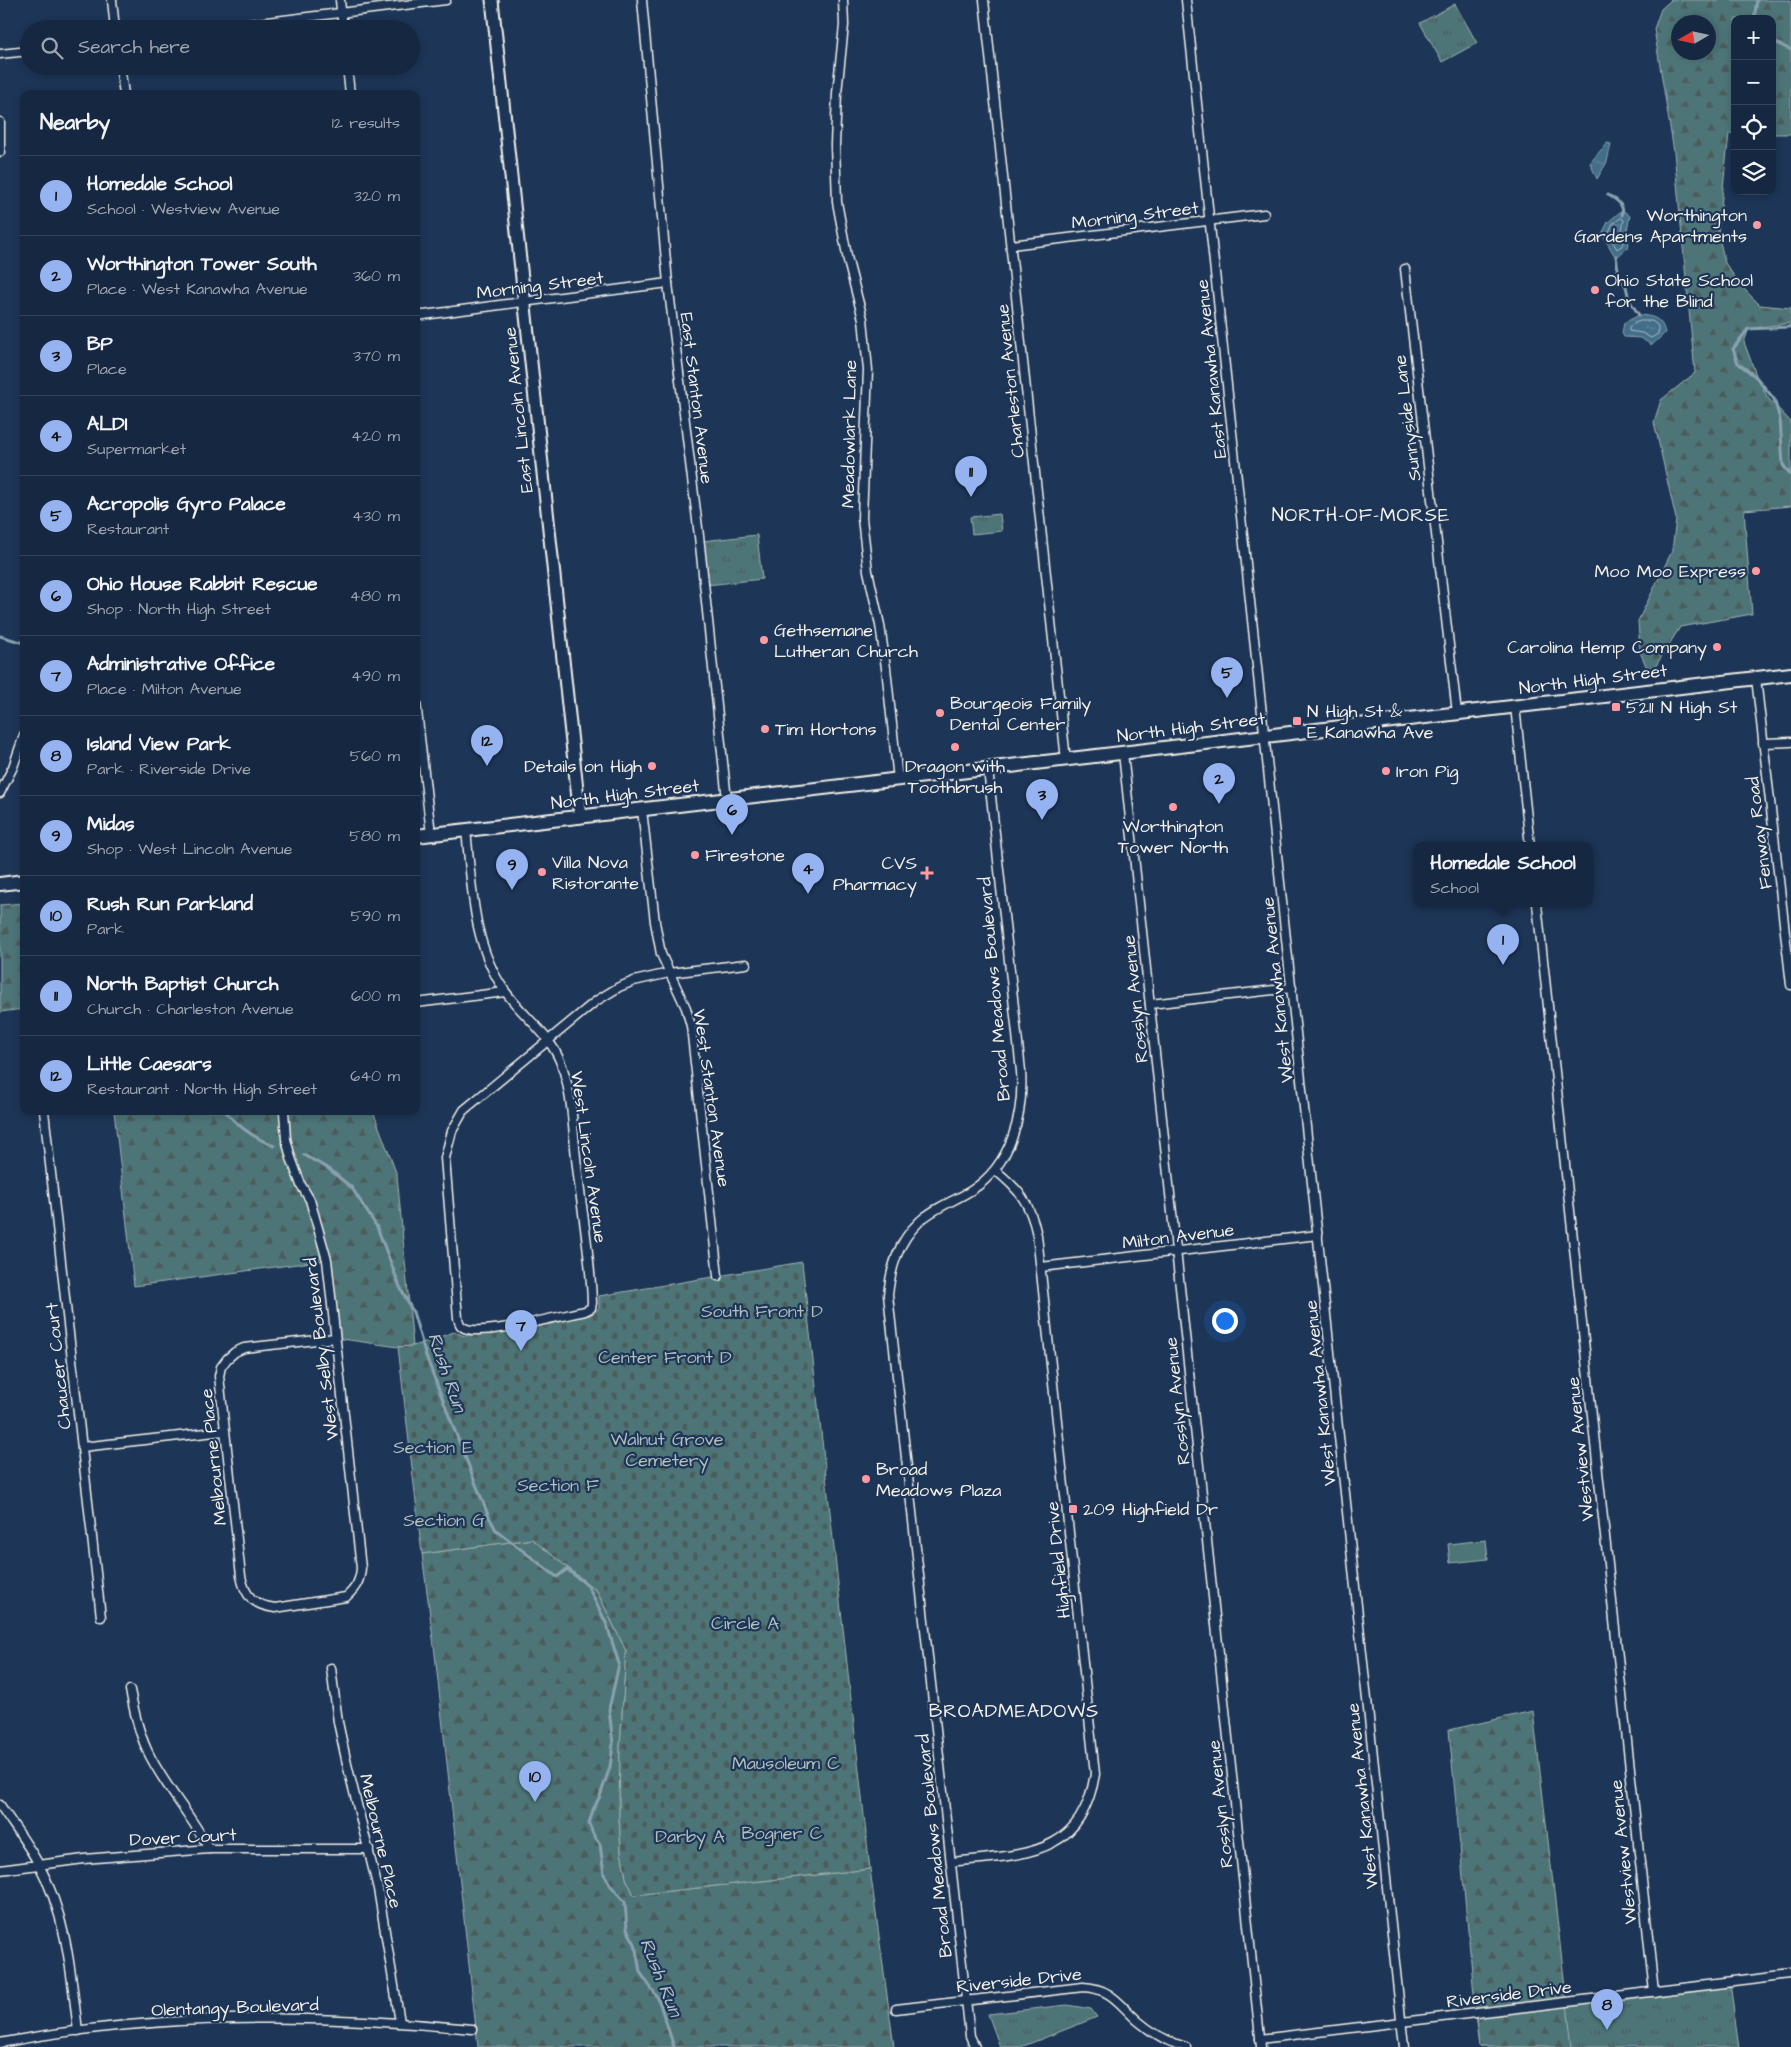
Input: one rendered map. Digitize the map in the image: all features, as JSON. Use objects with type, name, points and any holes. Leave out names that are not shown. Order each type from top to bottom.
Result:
[{"type":"main road","name":"East Lincoln Avenue","points":[[492,0],[580,817]]},
{"type":"main road","name":"North High Street","points":[[420,835],[1791,674]]},
{"type":"main road","points":[[0,884],[20,882]]},
{"type":"street","points":[[112,0],[114,20]]},
{"type":"street","points":[[340,0],[342,20]]},
{"type":"street","points":[[280,20],[446,0]]},
{"type":"street","name":"East Stanton Avenue","points":[[642,0],[668,283],[699,536],[727,800]]},
{"type":"street","name":"Meadowlark Lane","points":[[843,0],[844,26],[837,93],[835,145],[837,202],[848,262],[863,319],[865,336],[868,370],[862,518],[868,571],[880,625],[886,668],[898,780]]},
{"type":"street","name":"Charleston Avenue","points":[[984,0],[1066,760]]},
{"type":"street","name":"East Kanawha Avenue","points":[[1186,0],[1265,736]]},
{"type":"street","points":[[0,54],[20,52]]},
{"type":"street","points":[[121,75],[123,90]]},
{"type":"street","points":[[349,75],[350,90]]},
{"type":"street","points":[[0,122],[0,152]]},
{"type":"street","name":"Morning Street","points":[[1010,245],[1264,214]]},
{"type":"street","name":"Sunnyside Lane","points":[[1405,269],[1457,713]]},
{"type":"street","name":"Morning Street","points":[[420,315],[668,283]]},
{"type":"street","name":"Fenway Road","points":[[1756,678],[1791,985]]},
{"type":"street","points":[[1515,706],[1530,842]]},
{"type":"street","name":"West Kanawha Avenue","points":[[1265,736],[1404,2047]]},
{"type":"street","points":[[420,737],[431,834]]},
{"type":"street","points":[[1763,744],[1791,742]]},
{"type":"street","points":[[0,793],[13,767],[20,747]]},
{"type":"street","name":"Rosslyn Avenue","points":[[1124,753],[1261,2043]]},
{"type":"street","name":"Broad Meadows Boulevard","points":[[974,2047],[970,2036],[888,1295],[896,1256],[906,1237],[927,1216],[974,1188],[995,1170],[1012,1137],[1020,1111],[1022,1083],[988,769]]},
{"type":"street","name":"West Stanton Avenue","points":[[642,810],[654,922],[661,954],[686,1008],[691,1026],[718,1276]]},
{"type":"street","name":"West Lincoln Avenue","points":[[466,830],[479,934],[490,965],[505,992],[548,1040],[556,1050],[563,1067],[567,1085],[592,1303],[591,1308],[584,1312],[500,1327],[464,1329],[460,1325],[458,1318],[446,1172],[447,1144],[464,1110],[548,1040]]},
{"type":"street","name":"Westview Avenue","points":[[1536,907],[1654,1992]]},
{"type":"street","points":[[548,1040],[596,1001],[619,987],[634,981],[669,973],[746,964]]},
{"type":"street","points":[[1150,1004],[1292,988]]},
{"type":"street","points":[[420,1003],[505,992]]},
{"type":"street","name":"Chaucer Court","points":[[44,1115],[101,1617]]},
{"type":"street","name":"West Selby Boulevard","points":[[253,1600],[263,1606],[275,1608],[346,1597],[355,1589],[360,1579],[361,1568],[327,1260],[310,1200],[301,1185],[291,1158],[286,1139],[284,1115]]},
{"type":"street","name":"Highfield Drive","points":[[951,1862],[1032,1852],[1062,1839],[1087,1807],[1095,1774],[1037,1235],[1028,1204],[1021,1193],[995,1170]]},
{"type":"street","name":"Milton Avenue","points":[[1041,1268],[1318,1235]]},
{"type":"street","name":"Melbourne Place","points":[[253,1600],[244,1590],[241,1576],[224,1431],[219,1376],[221,1366],[235,1352],[244,1348],[335,1338]]},
{"type":"street","points":[[82,1447],[224,1431]]},
{"type":"street","name":"Melbourne Place","points":[[331,1668],[344,1747],[369,1849],[390,1954],[400,2022]]},
{"type":"street","points":[[130,1690],[139,1731],[147,1750],[159,1772],[198,1828],[210,1849]]},
{"type":"street","points":[[0,1805],[38,1864],[50,1888],[66,1940],[78,2031]]},
{"type":"street","name":"Dover Court","points":[[0,1870],[38,1864],[210,1849],[369,1849]]},
{"type":"street","name":"Riverside Drive","points":[[1261,2043],[1402,2022],[1791,1975]]},
{"type":"street","name":"Riverside Drive","points":[[896,2009],[1096,1987],[1108,1992],[1138,2021],[1164,2039],[1186,2047]]},
{"type":"street","name":"Olentangy Boulevard","points":[[0,2043],[78,2031],[142,2024],[227,2020],[278,2019],[400,2022],[472,2029]]},
{"type":"green space","points":[[1671,0],[1791,0],[1791,134],[1776,134],[1776,15],[1731,15],[1731,134],[1729,134],[1718,233],[1725,263],[1741,286],[1760,305],[1791,308],[1791,323],[1754,328],[1748,331],[1744,342],[1756,375],[1768,398],[1791,422],[1791,506],[1744,510],[1752,614],[1680,627],[1650,675],[1640,652],[1638,621],[1672,551],[1676,519],[1654,422],[1661,400],[1695,373],[1674,152],[1654,29],[1661,9]]},
{"type":"green space","points":[[1455,4],[1477,43],[1442,62],[1420,23]]},
{"type":"green space","points":[[1000,514],[1002,531],[972,534],[970,517]]},
{"type":"green space","points":[[757,535],[762,579],[707,585],[702,541]]},
{"type":"green space","points":[[20,903],[20,1010],[0,1012],[0,905]]},
{"type":"green space","points":[[114,1115],[374,1115],[397,1175],[413,1346],[398,1347],[335,1338],[327,1260],[134,1286]]},
{"type":"green space","name":"Walnut Grove Cemetery","points":[[802,1262],[870,1869],[634,1895],[626,1878],[621,1851],[619,1816],[620,1747],[626,1651],[597,1591],[532,1539],[422,1554],[398,1347],[413,1346],[454,1332],[465,1336],[590,1315],[599,1308],[599,1296]]},
{"type":"green space","points":[[532,1539],[597,1591],[626,1651],[620,1747],[619,1816],[621,1851],[626,1878],[634,1895],[870,1869],[894,2047],[478,2047],[435,1654],[422,1554]]},
{"type":"green space","points":[[1486,1540],[1488,1559],[1450,1563],[1448,1544]]},
{"type":"green space","points":[[1533,1711],[1572,2047],[1479,2047],[1449,1730]]},
{"type":"green space","points":[[1730,1983],[1739,2047],[1479,2047],[1475,2014]]},
{"type":"green space","points":[[1067,2005],[1091,2009],[1097,2017],[1021,2047],[1000,2047],[988,2014]]},
{"type":"water","points":[[1607,143],[1611,144],[1607,162],[1597,179],[1590,163]]},
{"type":"water","points":[[1620,212],[1625,212],[1630,216],[1626,235],[1629,244],[1616,258],[1602,234],[1608,222]]},
{"type":"water","points":[[1639,315],[1656,319],[1664,328],[1665,333],[1652,345],[1640,338],[1624,337],[1622,333],[1624,323]]},
{"type":"waterway","points":[[1755,15],[1757,0]]},
{"type":"waterway","points":[[1776,43],[1791,50]]},
{"type":"waterway","points":[[1608,195],[1621,206],[1622,215]]},
{"type":"waterway","points":[[1616,256],[1619,277],[1626,286],[1629,300],[1639,315]]},
{"type":"waterway","points":[[1791,325],[1789,327],[1748,329],[1733,349],[1738,363],[1756,377],[1774,399],[1780,419],[1783,465],[1791,475]]},
{"type":"waterway","name":"Rush Run","points":[[0,636],[20,642]]},
{"type":"waterway","name":"Rush Run","points":[[229,1115],[247,1132],[274,1146]]},
{"type":"waterway","name":"Rush Run","points":[[304,1155],[329,1169],[352,1188],[377,1227],[400,1287],[413,1312],[426,1356],[489,1517],[496,1530],[557,1577],[567,1569],[588,1586],[607,1625],[619,1664],[609,1709],[613,1744],[610,1767],[589,1824],[600,1844],[604,1874],[611,1886],[625,1902],[627,1929],[635,1944],[640,1972],[658,1998],[674,2047]]},
{"type":"place","name":"Worthington Gardens Apartments","points":[[1757,225]]},
{"type":"place","name":"Ohio State School for the Blind","points":[[1595,290]]},
{"type":"place","name":"North Baptist Church","points":[[971,497]]},
{"type":"place","name":"Moo Moo Express","points":[[1756,571]]},
{"type":"place","name":"Gethsemane Lutheran Church","points":[[764,640]]},
{"type":"place","name":"Carolina Hemp Company","points":[[1717,647]]},
{"type":"place","name":"Acropolis Gyro Palace","points":[[1227,698]]},
{"type":"place","name":"5211 N High St","points":[[1616,707]]},
{"type":"place","name":"Bourgeois Family Dental Center","points":[[940,713]]},
{"type":"place","name":"N High St & E Kanawha Ave","points":[[1297,721]]},
{"type":"place","name":"Tim Hortons","points":[[765,729]]},
{"type":"place","name":"Dragon with Toothbrush","points":[[955,747]]},
{"type":"place","name":"Little Caesars","points":[[487,766]]},
{"type":"place","name":"Details on High","points":[[652,766]]},
{"type":"place","name":"Iron Pig","points":[[1386,771]]},
{"type":"place","name":"Worthington Tower South","points":[[1219,804]]},
{"type":"place","name":"Worthington Tower North","points":[[1173,807]]},
{"type":"place","name":"BP","points":[[1042,820]]},
{"type":"place","name":"Ohio House Rabbit Rescue","points":[[732,835]]},
{"type":"place","name":"Firestone","points":[[695,855]]},
{"type":"place","name":"Villa Nova Ristorante","points":[[542,872]]},
{"type":"place","name":"CVS Pharmacy","points":[[927,873]]},
{"type":"place","name":"Midas","points":[[512,890]]},
{"type":"place","name":"ALDI","points":[[808,894]]},
{"type":"place","name":"Homedale School","points":[[1503,965]]},
{"type":"place","name":"Administrative Office","points":[[521,1351]]},
{"type":"place","name":"Broad Meadows Plaza","points":[[866,1479]]},
{"type":"place","name":"209 Highfield Dr","points":[[1073,1509]]},
{"type":"place","name":"Rush Run Parkland","points":[[535,1802]]},
{"type":"place","name":"Island View Park","points":[[1607,2030]]},
{"type":"district","name":"NORTH-OF-MORSE","points":[[1361,514]]},
{"type":"district","name":"BROADMEADOWS","points":[[1014,1710]]},
{"type":"park label","name":"South Front D","points":[[762,1311]]},
{"type":"park label","name":"Center Front D","points":[[665,1357]]},
{"type":"park label","name":"Section E","points":[[433,1447]]},
{"type":"park label","name":"Section F","points":[[558,1485]]},
{"type":"park label","name":"Section G","points":[[444,1520]]},
{"type":"park label","name":"Circle A","points":[[745,1623]]},
{"type":"park label","name":"Mausoleum C","points":[[786,1763]]},
{"type":"park label","name":"Bogner C","points":[[782,1833]]},
{"type":"park label","name":"Darby A","points":[[690,1836]]}]
